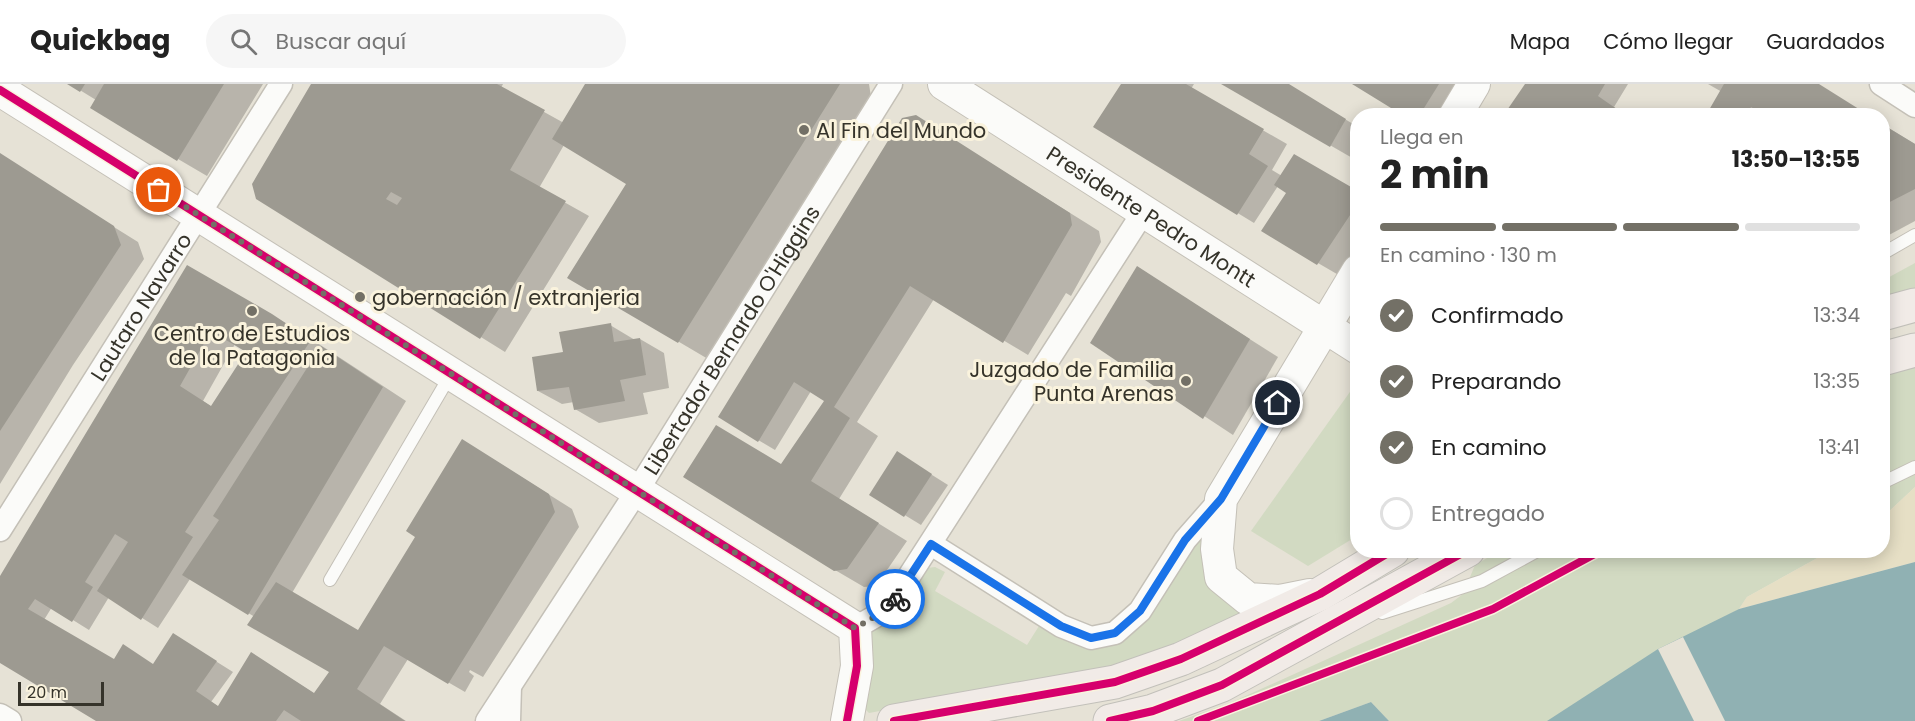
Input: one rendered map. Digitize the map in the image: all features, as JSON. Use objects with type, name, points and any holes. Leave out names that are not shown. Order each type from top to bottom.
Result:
[{"type":"main road","points":[[1890,312],[1915,306]]},
{"type":"main road","points":[[1890,357],[1915,351]]},
{"type":"main road","points":[[894,721],[1115,682],[1181,659],[1320,594],[1380,558]]},
{"type":"main road","points":[[1290,647],[1334,611],[1431,558]]},
{"type":"main road","points":[[1110,721],[1153,711],[1222,685],[1454,558]]},
{"type":"street","name":"Lautaro Navarro","points":[[0,530],[281,84]]},
{"type":"street","name":"Libertador Bernardo O'Higgins","points":[[487,721],[637,491],[891,84]]},
{"type":"street","name":"Presidente Pedro Montt","points":[[944,84],[1350,343]]},
{"type":"street","points":[[1460,108],[1474,84]]},
{"type":"street","points":[[1881,84],[1915,106]]},
{"type":"street","points":[[0,90],[855,628]]},
{"type":"street","points":[[855,628],[888,609],[1144,211]]},
{"type":"street","points":[[931,544],[1061,626],[1091,638],[1115,633],[1140,611],[1185,540],[1221,499],[1350,285]]},
{"type":"street","points":[[1221,499],[1217,549],[1221,577],[1248,599],[1280,601],[1320,594]]},
{"type":"street","points":[[847,721],[857,666],[855,628]]},
{"type":"street","points":[[509,721],[510,684]]},
{"type":"street","points":[[0,715],[10,721]]},
{"type":"lane","points":[[1890,249],[1915,235]]},
{"type":"lane","points":[[1890,364],[1915,351]]},
{"type":"lane","points":[[330,580],[451,373]]},
{"type":"lane","points":[[1890,479],[1915,467]]},
{"type":"lane","points":[[1320,633],[1482,581],[1524,558]]},
{"type":"green space","points":[[1915,263],[1915,289],[1890,298],[1890,277]]},
{"type":"green space","points":[[1915,366],[1915,487],[1890,510],[1890,372]]},
{"type":"green space","points":[[1350,392],[1350,540],[1308,566],[1251,531]]},
{"type":"green space","points":[[1207,525],[1263,612],[1186,643],[1089,672],[869,713],[865,709],[870,690],[870,672],[863,634],[896,616],[927,568],[935,567],[945,572],[935,591],[1027,645],[1039,626],[1059,637],[1110,643]]},
{"type":"green space","points":[[1487,558],[1817,558],[1747,597],[1739,609],[1555,721],[1389,721],[1371,702],[1319,721],[1179,721],[1230,703],[1451,603],[1463,594],[1475,565]]},
{"type":"sand","points":[[1915,487],[1915,562],[1739,609],[1747,597],[1817,558],[1890,558],[1890,510]]},
{"type":"water","points":[[1915,562],[1915,721],[1547,721],[1658,649],[1739,609]]},
{"type":"water","points":[[1371,702],[1389,721],[1319,721]]},
{"type":"pier","points":[[1683,637],[1725,721],[1694,721],[1658,649]]},
{"type":"building","points":[[67,84],[85,84],[80,92]]},
{"type":"building","points":[[104,84],[224,84],[177,161],[90,108]]},
{"type":"building","points":[[311,84],[497,84],[545,110],[510,170],[566,201],[480,339],[256,199],[252,184]],"holes":[[[391,192],[402,198],[397,205],[386,199]]]},
{"type":"building","points":[[585,84],[840,84],[678,343],[567,278],[626,184],[552,139]]},
{"type":"building","points":[[1121,84],[1186,84],[1264,129],[1249,154],[1268,166],[1237,215],[1093,127]]},
{"type":"building","points":[[1221,84],[1289,84],[1346,119],[1330,147]]},
{"type":"building","points":[[1352,84],[1439,84],[1424,108],[1391,108]]},
{"type":"building","points":[[1525,84],[1605,84],[1598,96],[1615,108],[1508,108]]},
{"type":"building","points":[[1724,84],[1819,84],[1857,108],[1751,107],[1710,108]]},
{"type":"building","points":[[916,115],[1070,213],[1072,225],[1003,343],[910,286],[834,407],[850,418],[811,481],[879,523],[847,569],[834,571],[683,477],[716,425],[781,464],[824,401],[794,382],[758,442],[718,417],[902,118]]},
{"type":"building","points":[[1890,129],[1915,144],[1915,189],[1890,202]]},
{"type":"building","points":[[0,153],[114,226],[121,245],[0,431]]},
{"type":"building","points":[[1294,154],[1350,186],[1350,215],[1317,265],[1261,231],[1286,193],[1274,185]]},
{"type":"building","points":[[187,265],[272,314],[311,340],[185,532],[193,537],[141,620],[97,591],[128,542],[115,534],[85,582],[93,587],[72,622],[35,599],[28,609],[114,659],[123,644],[153,664],[173,633],[217,661],[196,691],[218,706],[251,652],[314,693],[329,672],[247,625],[276,582],[358,630],[415,537],[406,531],[462,439],[549,494],[555,512],[448,684],[384,646],[357,689],[405,721],[301,721],[284,710],[276,721],[96,721],[0,663],[0,576]],"holes":[[[211,331],[246,352],[211,406],[180,386]]]},
{"type":"building","name":"Juzgado de Familia Punta Arenas","points":[[1137,266],[1250,339],[1203,419],[1090,343]]},
{"type":"building","points":[[611,323],[614,342],[640,338],[646,375],[620,380],[625,401],[574,410],[569,387],[537,391],[532,357],[563,352],[559,332]]},
{"type":"building","points":[[321,346],[383,387],[248,615],[182,575],[219,520],[213,516]]},
{"type":"building","points":[[897,451],[932,474],[904,517],[869,495]]},
{"type":"cycle path","points":[[0,90],[855,628],[857,666],[847,721]]},
{"type":"cycle path","points":[[894,721],[1115,682],[1181,659],[1320,594],[1380,558]]},
{"type":"cycle path","points":[[1110,721],[1153,711],[1222,685],[1453,558]]},
{"type":"cycle path","points":[[1198,721],[1493,609],[1587,558]]},
{"type":"way so far","points":[[159,190],[855,628],[888,609],[895,599]]},
{"type":"place","name":"Al Fin del Mundo","points":[[804,130]]},
{"type":"place","name":"gobernación / extranjeria","points":[[360,297]]},
{"type":"place","name":"Centro de Estudios de la Patagonia","points":[[252,311]]},
{"type":"place","name":"Juzgado de Familia Punta Arenas","points":[[1186,381]]},
{"type":"route","points":[[895,599],[931,544],[1061,626],[1091,638],[1115,633],[1140,611],[1185,540],[1221,499],[1278,403]]}]
